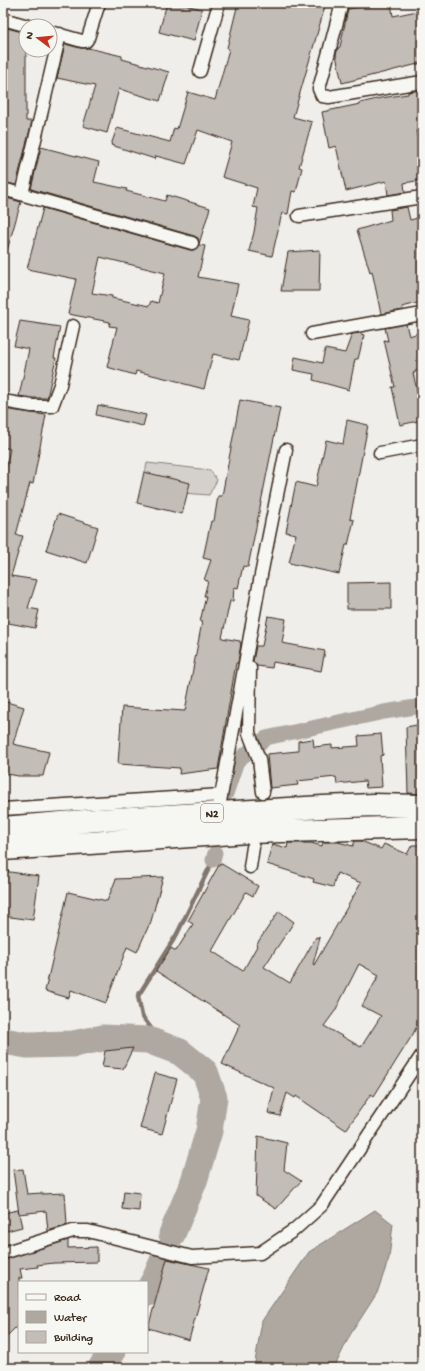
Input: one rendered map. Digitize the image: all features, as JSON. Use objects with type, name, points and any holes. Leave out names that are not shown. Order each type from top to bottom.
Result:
[{"type":"highway","name":"N2","points":[[3,828],[97,820],[219,804],[422,806]]},
{"type":"highway","name":"N2","points":[[3,849],[248,832],[422,827]]},
{"type":"street","points":[[58,34],[86,41],[98,3]]},
{"type":"street","points":[[200,71],[219,3]]},
{"type":"street","points":[[342,3],[319,89],[322,96],[329,97],[422,82]]},
{"type":"street","points":[[3,19],[18,23]]},
{"type":"street","points":[[22,194],[50,58]]},
{"type":"street","points":[[3,189],[192,243]]},
{"type":"street","points":[[299,216],[422,197]]},
{"type":"street","points":[[312,334],[422,314]]},
{"type":"street","points":[[3,400],[32,406],[52,406],[60,385],[73,326]]},
{"type":"street","points":[[380,453],[422,445]]},
{"type":"street","points":[[3,808],[219,804],[261,575],[286,450]]},
{"type":"street","points":[[261,575],[264,592],[250,657],[249,733],[259,759],[263,792]]},
{"type":"street","points":[[250,867],[253,847]]},
{"type":"street","points":[[3,1254],[73,1231],[88,1231],[192,1257],[260,1253],[294,1230],[322,1205],[422,1055]]},
{"type":"shaded area","points":[[147,463],[210,470],[217,480],[209,495],[142,490]]},
{"type":"water","points":[[375,1210],[393,1224],[389,1258],[377,1293],[350,1335],[334,1368],[254,1368],[262,1321],[309,1252]]},
{"type":"building","points":[[167,3],[176,3],[202,9],[194,41],[159,32]]},
{"type":"building","points":[[238,3],[326,3],[293,117],[312,122],[299,167],[302,168],[296,192],[292,191],[288,214],[282,213],[272,256],[249,251],[258,208],[253,207],[257,188],[222,177],[232,142],[198,130],[186,164],[156,156],[155,159],[111,145],[117,128],[170,142],[174,128],[177,129],[188,92],[215,100],[229,49],[227,48]]},
{"type":"building","points":[[391,3],[393,16],[422,10],[422,63],[342,83],[336,55],[338,48],[340,47],[348,9]]},
{"type":"building","points":[[3,27],[18,31],[18,58],[26,58],[26,121],[32,121],[16,185],[3,182]]},
{"type":"building","points":[[65,44],[122,56],[122,59],[169,72],[160,101],[119,89],[107,133],[83,126],[95,86],[57,78]]},
{"type":"building","points":[[422,90],[422,130],[416,131],[422,158],[422,180],[404,183],[405,192],[388,195],[386,181],[346,191],[336,146],[329,148],[322,112]]},
{"type":"building","points":[[41,147],[99,162],[94,182],[127,189],[126,191],[165,201],[167,195],[210,208],[199,244],[198,238],[194,236],[31,189]]},
{"type":"building","points":[[3,197],[21,202],[6,254],[3,254]]},
{"type":"building","points":[[407,207],[410,220],[422,217],[422,302],[402,307],[403,310],[381,314],[372,271],[370,272],[357,230],[391,220],[390,210]]},
{"type":"building","points":[[43,208],[190,250],[194,250],[199,245],[205,246],[198,277],[238,284],[231,316],[249,320],[239,360],[213,354],[204,389],[136,371],[135,375],[107,367],[117,327],[109,326],[110,322],[68,314],[76,279],[27,269]],"holes":[[[100,257],[165,273],[158,303],[151,301],[149,306],[112,298],[112,296],[92,293]]]},
{"type":"building","points":[[320,250],[319,291],[281,291],[288,252]]},
{"type":"building","points":[[20,321],[60,327],[54,358],[56,358],[47,398],[19,396],[29,349],[14,346]]},
{"type":"building","points":[[406,324],[409,336],[422,332],[422,370],[415,371],[415,373],[413,373],[422,412],[422,420],[400,425],[392,387],[395,387],[384,340],[388,341],[385,328]]},
{"type":"building","points":[[361,333],[364,335],[358,359],[355,359],[349,390],[313,380],[314,374],[293,370],[295,357],[322,363],[325,349],[345,353],[352,334]]},
{"type":"building","points":[[240,400],[280,408],[248,567],[243,566],[238,588],[234,587],[233,601],[230,601],[222,638],[240,641],[241,643],[238,663],[236,663],[218,769],[179,774],[180,768],[118,764],[122,707],[185,711],[202,622],[200,622],[206,596],[204,596],[208,581],[204,580],[211,560],[203,558],[211,521],[214,521],[218,496],[222,496]]},
{"type":"building","points":[[98,405],[146,415],[143,426],[96,415]]},
{"type":"building","points":[[3,409],[46,415],[33,484],[30,483],[16,535],[23,536],[11,576],[37,580],[28,608],[39,610],[35,628],[3,622],[3,480],[10,449],[3,447]]},
{"type":"building","points":[[347,420],[368,425],[350,519],[354,520],[339,574],[289,563],[296,534],[286,532],[296,482],[316,487],[326,440],[343,444]]},
{"type":"building","points":[[144,472],[190,483],[182,514],[137,503]]},
{"type":"building","points":[[58,514],[98,527],[87,563],[46,550]]},
{"type":"building","points":[[391,582],[391,609],[347,609],[347,583]]},
{"type":"building","points":[[268,616],[286,619],[282,643],[325,651],[321,671],[273,662],[272,668],[257,666],[253,661],[256,646],[262,646]]},
{"type":"building","points":[[3,701],[24,707],[13,744],[49,752],[43,776],[18,776],[3,773]]},
{"type":"building","points":[[422,724],[422,794],[408,793],[406,727]]},
{"type":"building","points":[[381,734],[383,755],[380,756],[382,787],[366,788],[365,781],[337,784],[336,777],[297,781],[298,785],[270,788],[267,754],[298,751],[298,741],[313,739],[314,747],[332,745],[332,748],[359,746],[358,736]]},
{"type":"building","points":[[355,841],[361,841],[381,849],[384,844],[407,854],[412,845],[422,845],[422,1016],[413,1034],[374,1096],[371,1094],[346,1130],[296,1096],[295,1098],[287,1093],[280,1116],[268,1113],[274,1088],[222,1064],[240,1025],[156,971],[171,948],[176,951],[193,924],[188,921],[220,863],[258,886],[253,896],[246,892],[212,951],[243,971],[257,946],[256,945],[279,911],[294,922],[264,967],[290,983],[316,937],[320,938],[314,965],[361,883],[337,873],[333,887],[313,882],[314,879],[267,864],[272,844],[287,848],[288,843],[311,843],[322,846],[323,842],[338,842],[353,846]],"holes":[[[359,964],[379,975],[362,1006],[381,1016],[361,1047],[324,1026],[335,1011]]]},
{"type":"building","points":[[3,871],[39,876],[33,920],[3,916]]},
{"type":"building","points":[[163,877],[150,925],[137,952],[127,947],[106,1003],[71,990],[69,998],[45,991],[68,892],[107,901],[116,879]]},
{"type":"building","points":[[133,1048],[123,1069],[102,1067],[105,1051]]},
{"type":"building","points":[[155,1073],[177,1079],[162,1134],[140,1128]]},
{"type":"building","points":[[258,1136],[287,1143],[284,1170],[301,1181],[276,1209],[256,1196]]},
{"type":"building","points":[[23,1169],[27,1194],[65,1193],[67,1225],[48,1231],[46,1211],[19,1214],[13,1170]]},
{"type":"building","points":[[124,1191],[140,1193],[139,1211],[122,1209]]},
{"type":"building","points":[[18,1210],[22,1227],[3,1232],[3,1213]]},
{"type":"building","points":[[68,1240],[68,1248],[97,1247],[97,1262],[54,1263],[20,1269],[22,1278],[19,1278],[18,1281],[18,1325],[3,1340],[3,1285],[7,1285],[3,1260]]},
{"type":"building","points":[[167,1259],[209,1268],[189,1340],[148,1328]]},
{"type":"waterway","points":[[226,794],[237,761],[266,738],[384,712],[422,706]]},
{"type":"waterway","points":[[213,860],[215,853]]},
{"type":"waterway","points":[[165,1047],[142,1016],[138,996],[177,934],[213,860]]},
{"type":"waterway","points":[[3,1041],[27,1045],[73,1044],[103,1038],[148,1040],[180,1052],[205,1072],[214,1098],[209,1131],[194,1181],[172,1234]]},
{"type":"waterway","points":[[148,1291],[162,1263]]},
{"type":"waterway","points":[[101,1368],[111,1353]]}]
